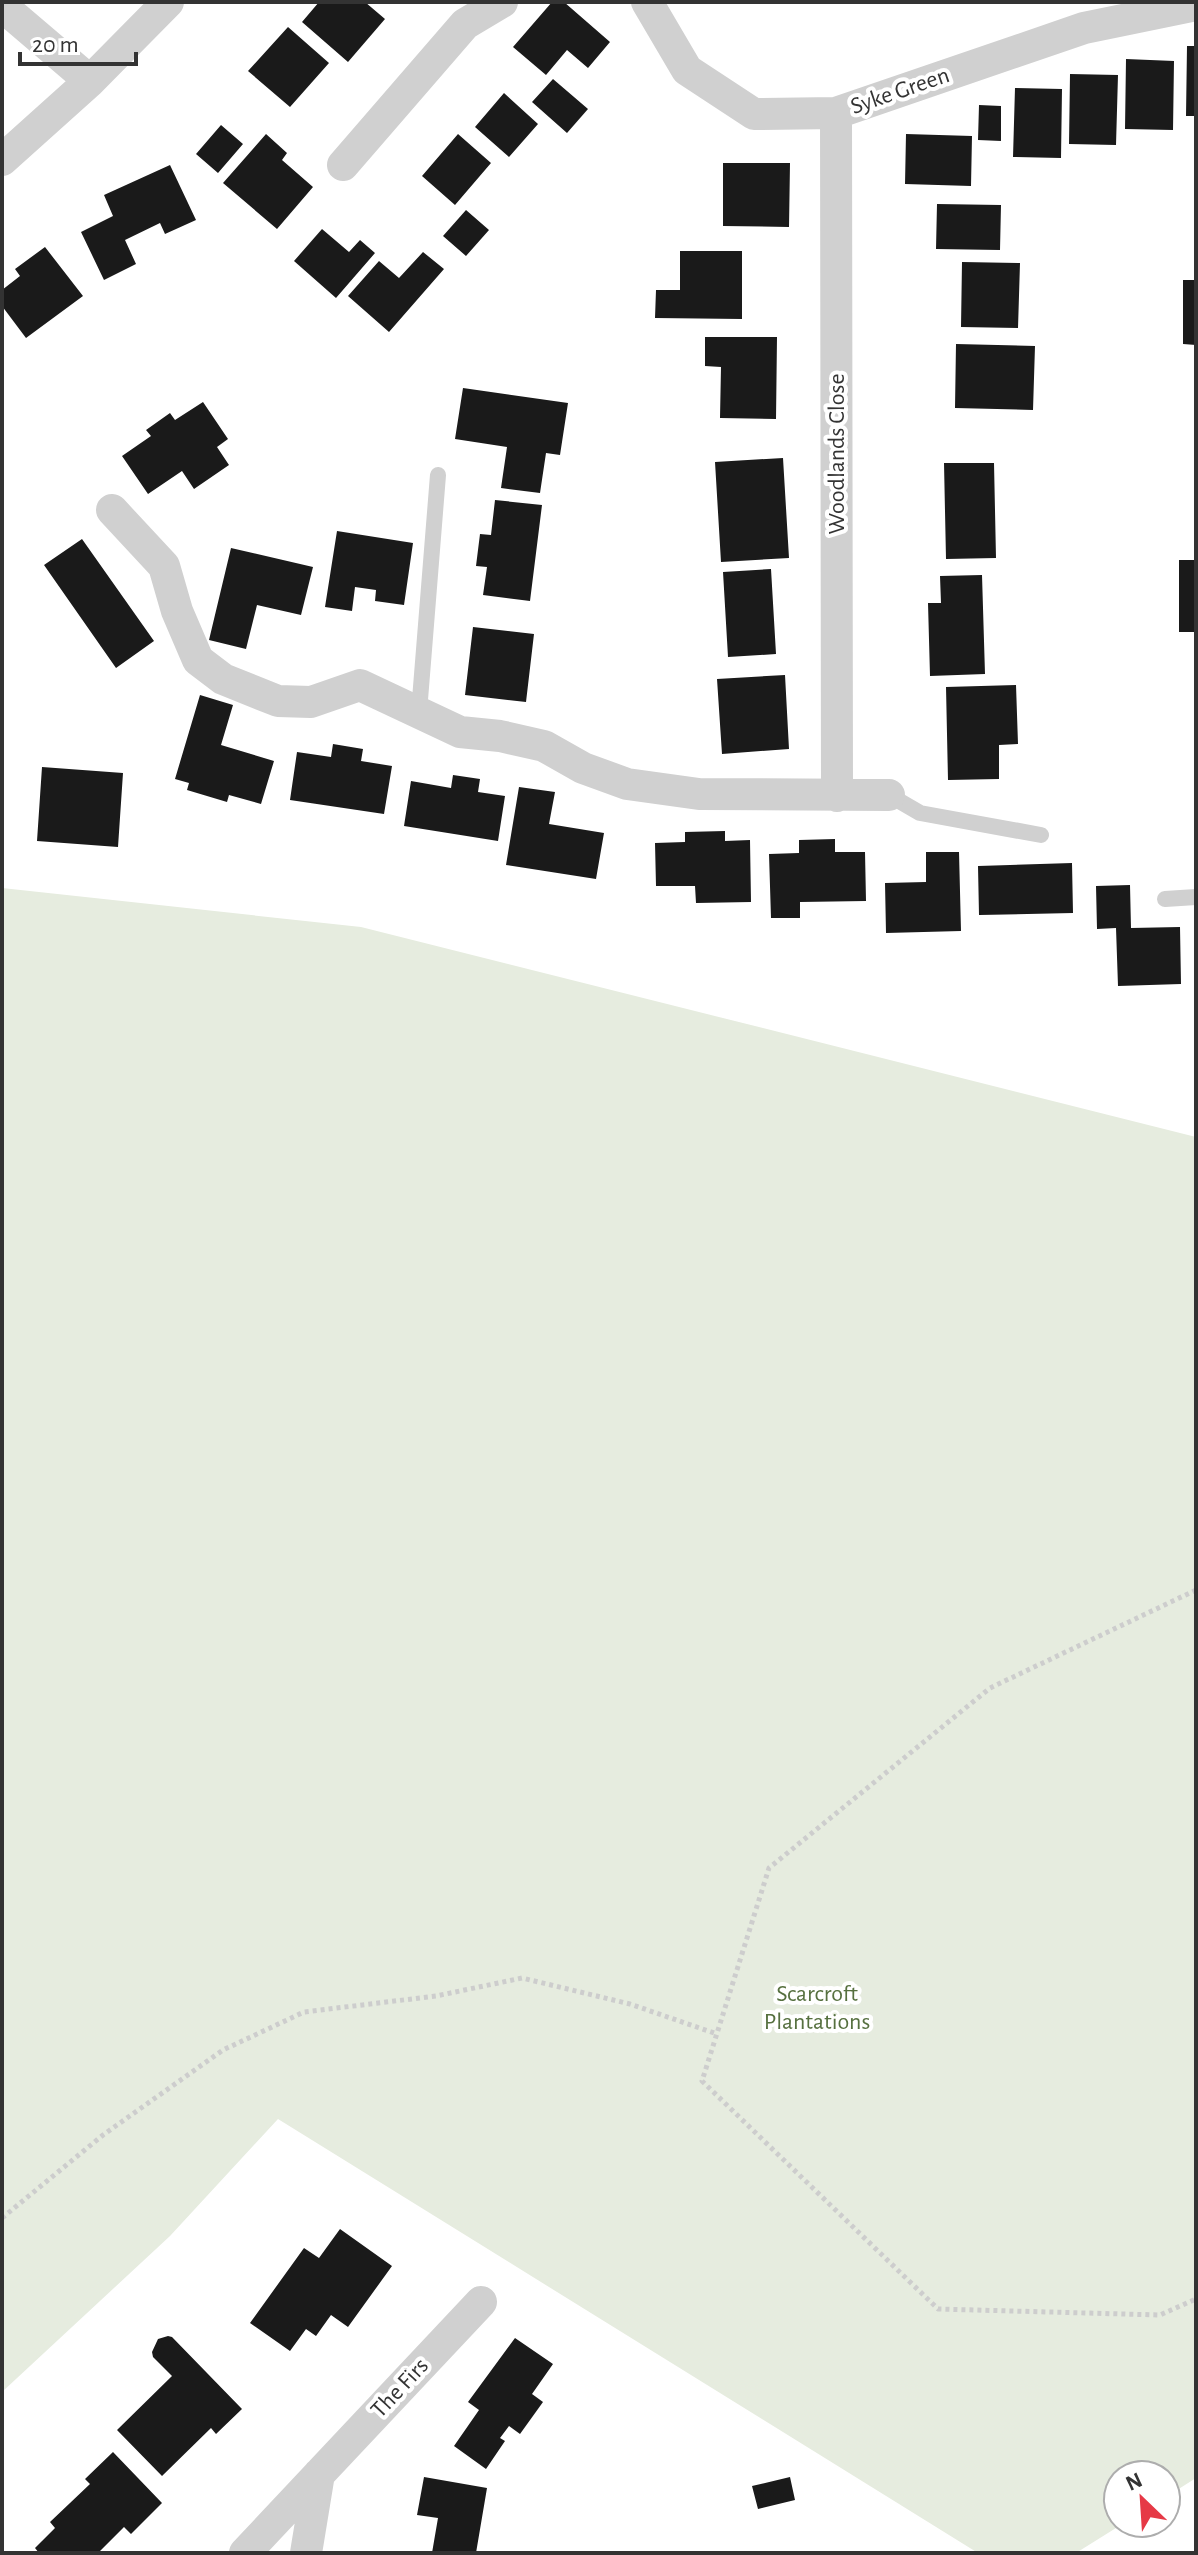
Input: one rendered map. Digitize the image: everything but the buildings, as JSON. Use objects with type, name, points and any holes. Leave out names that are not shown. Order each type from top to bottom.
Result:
[{"type":"street","points":[[2,160],[90,81],[168,2]]},
{"type":"street","points":[[343,165],[465,24],[502,2]]},
{"type":"street","name":"Syke Green","points":[[647,2],[687,70],[754,114],[836,113],[1084,28],[1196,5]]},
{"type":"street","points":[[2,6],[90,81]]},
{"type":"street","name":"Woodlands Close","points":[[836,113],[837,796]]},
{"type":"street","points":[[112,510],[164,566],[177,611],[198,660],[223,679],[278,701],[311,702],[360,685],[460,732],[500,736],[544,746],[583,768],[627,784],[699,794],[889,795]]},
{"type":"street","name":"The Firs","points":[[245,2553],[481,2302]]},
{"type":"street","points":[[306,2553],[319,2474]]},
{"type":"lane","points":[[419,712],[438,475]]},
{"type":"lane","points":[[889,795],[920,813],[1041,835]]},
{"type":"lane","points":[[1165,899],[1196,897]]},
{"type":"path","points":[[1196,1590],[990,1688],[769,1868],[702,2081],[938,2309],[1160,2315],[1196,2299]]},
{"type":"path","points":[[2,2218],[103,2135],[223,2050],[304,2012],[436,1996],[522,1978],[630,2004],[717,2034]]},
{"type":"green space","name":"Scarcroft Plantations","points":[[2,888],[361,927],[1196,1137],[1196,2478],[1182,2487],[1182,2459],[1102,2459],[1102,2537],[1076,2553],[978,2553],[278,2119],[170,2236],[2,2392]]}]
